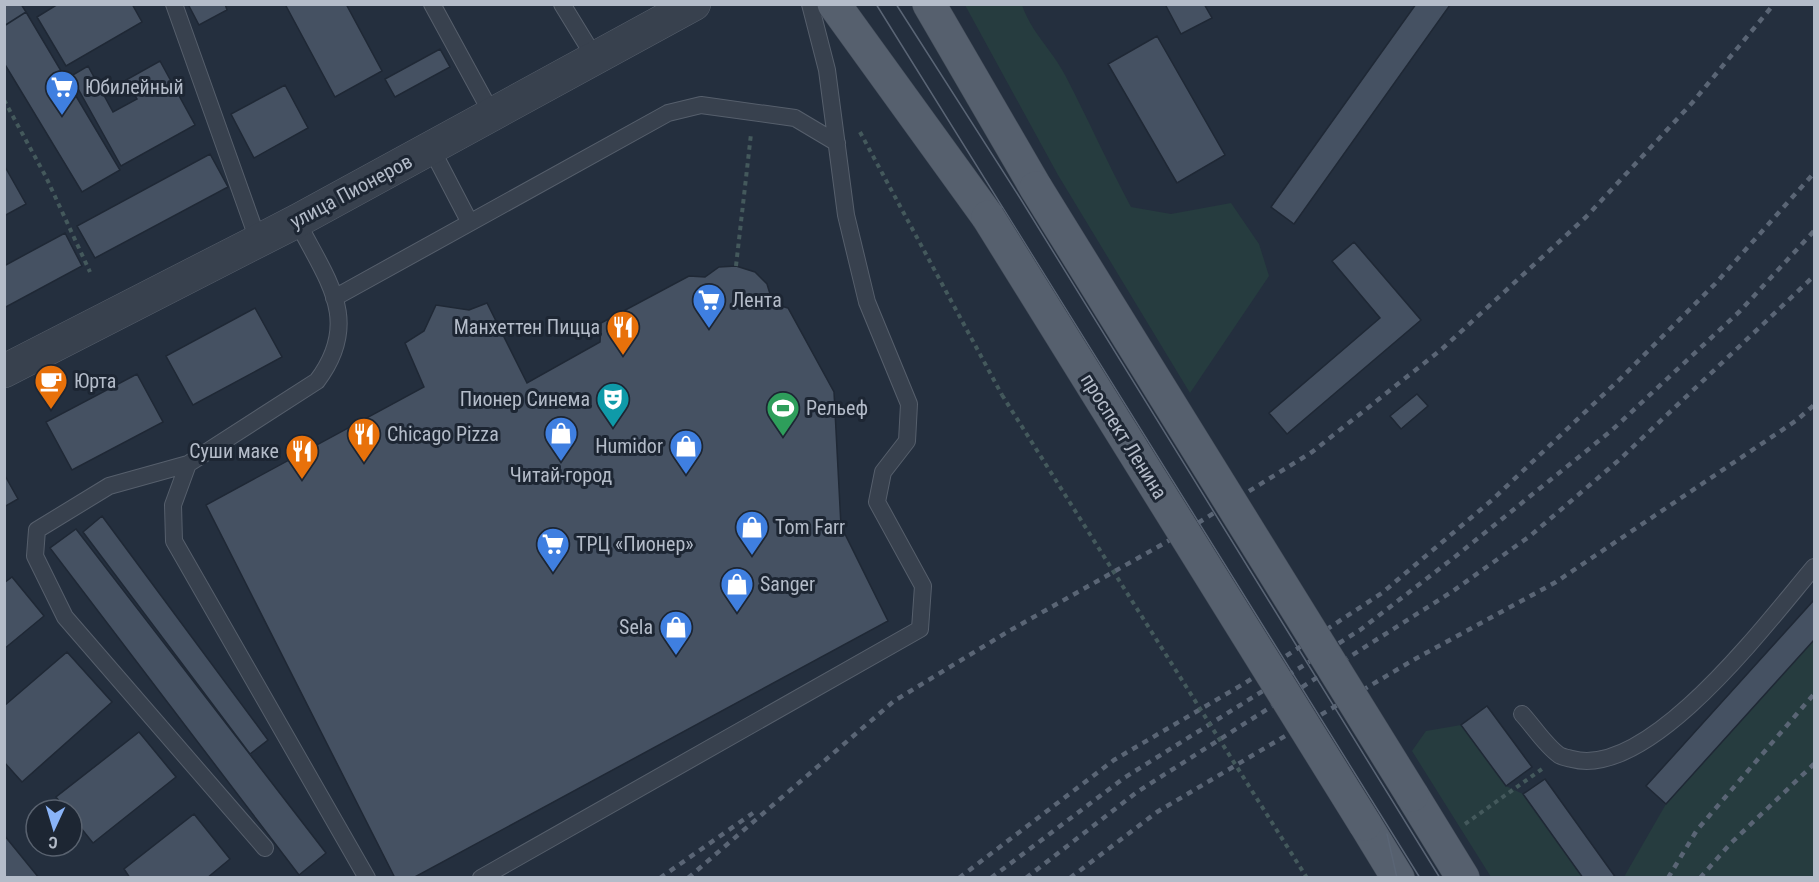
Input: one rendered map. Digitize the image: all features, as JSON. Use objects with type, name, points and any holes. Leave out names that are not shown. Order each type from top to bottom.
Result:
[{"type":"main road","name":"проспект Ленина","points":[[834,4],[988,217],[1398,878]]},
{"type":"main road","points":[[929,4],[1036,188],[1463,878]]},
{"type":"street","name":"улица Пионеров","points":[[4,371],[297,220],[694,4]]},
{"type":"lane","points":[[174,4],[220,139],[258,240]]},
{"type":"lane","points":[[432,4],[492,114]]},
{"type":"lane","points":[[562,4],[595,58]]},
{"type":"lane","points":[[481,878],[920,629],[923,586],[876,502],[882,472],[907,441],[909,404],[867,302],[846,215],[827,70],[810,4]]},
{"type":"lane","points":[[334,298],[668,113],[700,105],[795,118],[837,143]]},
{"type":"lane","points":[[431,148],[470,221]]},
{"type":"lane","points":[[265,848],[65,617],[35,556],[37,530],[108,486],[188,464],[317,381],[331,362],[340,334],[341,315],[297,220]]},
{"type":"lane","points":[[188,464],[173,505],[174,542],[367,878]]},
{"type":"lane","points":[[1522,714],[1560,756],[1586,763],[1612,759],[1649,738],[1699,699],[1815,567]]},
{"type":"path","points":[[4,100],[46,177],[90,272]]},
{"type":"path","points":[[736,266],[754,112]]},
{"type":"path","points":[[855,123],[1002,395],[1307,878]]},
{"type":"path","points":[[1460,828],[1560,756]]},
{"type":"green space","points":[[965,5],[1022,5],[1031,24],[1065,75],[1131,207],[1171,214],[1231,203],[1259,244],[1269,276],[1190,393],[1058,175]]},
{"type":"green space","points":[[1814,640],[1814,877],[1624,877],[1666,804]]},
{"type":"green space","points":[[1461,725],[1506,786],[1523,794],[1583,877],[1491,877],[1412,751],[1426,731]]},
{"type":"building","points":[[4,4],[21,4],[26,12],[4,26]]},
{"type":"building","points":[[58,4],[132,4],[142,22],[66,66],[37,17]]},
{"type":"building","points":[[188,4],[225,4],[227,10],[199,25]]},
{"type":"building","points":[[285,4],[346,4],[382,71],[335,97]]},
{"type":"building","points":[[1165,4],[1204,4],[1212,18],[1181,34]]},
{"type":"building","points":[[1416,4],[1450,5],[1294,224],[1271,207]]},
{"type":"building","name":"Юбилейный","points":[[26,12],[120,170],[82,192],[4,63],[4,26]]},
{"type":"building","points":[[1157,36],[1225,155],[1177,183],[1108,64]]},
{"type":"building","points":[[440,49],[450,67],[395,97],[385,79]]},
{"type":"building","points":[[160,61],[195,125],[121,166],[71,76],[88,66],[113,112],[137,99],[126,80]]},
{"type":"building","points":[[285,85],[308,128],[254,158],[231,114]]},
{"type":"building","points":[[210,154],[228,187],[95,258],[77,226]]},
{"type":"building","points":[[4,165],[26,204],[4,216]]},
{"type":"building","points":[[65,233],[82,266],[4,308],[4,266]]},
{"type":"building","points":[[1354,242],[1421,320],[1287,434],[1269,413],[1380,318],[1332,261]]},
{"type":"building","name":"ТРЦ «Пионер»","points":[[736,266],[755,272],[767,284],[773,304],[788,308],[834,392],[841,526],[888,621],[413,878],[395,878],[206,505],[424,387],[405,343],[424,331],[436,305],[469,310],[487,303],[527,383],[600,342],[601,323],[689,276],[705,277],[719,267]]},
{"type":"building","points":[[255,308],[282,357],[193,405],[166,356]]},
{"type":"building","points":[[137,374],[163,422],[72,470],[46,422]]},
{"type":"building","points":[[1417,394],[1428,406],[1401,429],[1390,416]]},
{"type":"building","points":[[4,474],[18,499],[4,507]]},
{"type":"building","points":[[102,516],[268,740],[250,754],[83,532]]},
{"type":"building","points":[[76,529],[326,853],[299,875],[50,548]]},
{"type":"building","points":[[12,577],[44,616],[4,649],[4,583]]},
{"type":"building","points":[[1814,600],[1814,640],[1666,804],[1646,786]]},
{"type":"building","points":[[67,652],[112,702],[22,782],[4,762],[4,706]]},
{"type":"building","points":[[1487,706],[1532,767],[1506,786],[1461,725]]},
{"type":"building","points":[[139,732],[176,777],[93,843],[84,832],[84,798],[56,797]]},
{"type":"building","points":[[1545,779],[1616,878],[1583,878],[1523,794]]},
{"type":"building","points":[[194,814],[230,859],[207,878],[130,878],[124,869]]},
{"type":"building","points":[[4,835],[39,878],[4,878]]},
{"type":"tram line","points":[[876,4],[1420,878]]},
{"type":"tram line","points":[[896,4],[1020,198],[1440,878]]},
{"type":"tram line","points":[[1387,834],[1397,878]]},
{"type":"railway","points":[[688,878],[894,701],[1009,631],[1177,536],[1312,452],[1442,349],[1586,217],[1692,103],[1774,4]]},
{"type":"railway","points":[[959,878],[1114,760],[1245,683],[1382,593],[1492,500],[1619,380],[1715,284],[1814,173]]},
{"type":"railway","points":[[991,878],[1124,778],[1360,630],[1456,556],[1611,431],[1740,311],[1814,231]]},
{"type":"railway","points":[[1026,878],[1137,792],[1453,591],[1530,536],[1619,460],[1814,276]]},
{"type":"railway","points":[[1070,878],[1157,812],[1415,659],[1556,582],[1797,420],[1814,405]]},
{"type":"railway","points":[[1668,878],[1697,830],[1814,694]]},
{"type":"railway","points":[[1700,878],[1730,844],[1814,764]]},
{"type":"railway","points":[[660,878],[753,813]]},
{"type":"place","name":"Юбилейный","points":[[62,116]]},
{"type":"place","name":"Лента","points":[[709,329]]},
{"type":"place","name":"Манхеттен Пицца","points":[[623,356]]},
{"type":"place","name":"Юрта","points":[[51,410]]},
{"type":"place","name":"Пионер Синема","points":[[613,428]]},
{"type":"place","name":"Рельеф","points":[[783,437]]},
{"type":"place","name":"Читай-город","points":[[561,462]]},
{"type":"place","name":"Chicago Pizza","points":[[364,463]]},
{"type":"place","name":"Humidor","points":[[686,475]]},
{"type":"place","name":"Суши маке","points":[[302,480]]},
{"type":"place","name":"Tom Farr","points":[[752,556]]},
{"type":"place","name":"ТРЦ «Пионер»","points":[[553,573]]},
{"type":"place","name":"Sanger","points":[[737,613]]},
{"type":"place","name":"Sela","points":[[676,656]]}]
